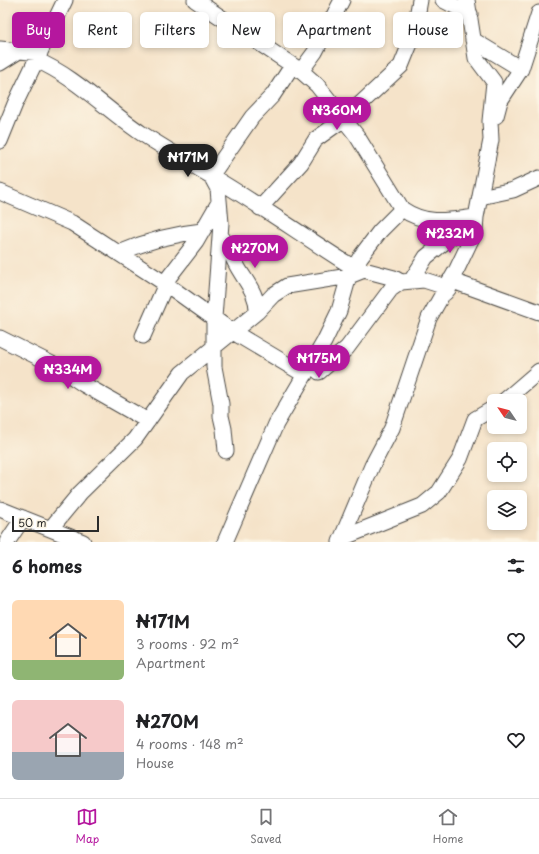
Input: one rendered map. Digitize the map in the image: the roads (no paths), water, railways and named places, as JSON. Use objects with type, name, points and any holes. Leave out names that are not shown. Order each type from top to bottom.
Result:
[{"type":"street","points":[[0,141],[15,104],[65,0]]},
{"type":"street","points":[[195,0],[317,85],[357,136],[402,209],[410,215],[432,222],[476,217]]},
{"type":"street","points":[[212,176],[252,117],[296,69],[315,52],[342,0]]},
{"type":"street","points":[[260,208],[301,163],[316,139],[344,119],[401,66],[414,34],[420,0]]},
{"type":"street","points":[[443,0],[469,7],[476,58],[494,82],[490,121],[492,131]]},
{"type":"street","points":[[341,540],[372,466],[392,428],[429,318],[458,269],[475,231],[476,217],[492,131],[500,101],[521,69],[539,13]]},
{"type":"street","points":[[473,40],[521,69]]},
{"type":"street","points":[[0,49],[19,51],[38,56],[102,101],[136,129],[165,149],[212,176],[356,272]]},
{"type":"street","points":[[0,63],[19,51]]},
{"type":"street","points":[[212,176],[218,189],[221,236],[214,318],[214,367],[221,404],[221,416],[226,452]]},
{"type":"street","points":[[480,197],[513,190],[539,178]]},
{"type":"street","points":[[0,192],[72,223],[166,284],[233,332],[312,374]]},
{"type":"street","points":[[143,336],[166,284],[202,231],[218,204]]},
{"type":"street","points":[[225,542],[276,424],[312,374],[356,272],[380,232],[402,209]]},
{"type":"street","points":[[406,282],[426,257],[476,217]]},
{"type":"street","points":[[119,253],[144,242],[176,233],[202,231]]},
{"type":"street","points":[[221,236],[230,248],[235,263],[257,301],[257,312]]},
{"type":"street","points":[[51,528],[80,493],[128,448],[179,376],[257,312],[273,295],[287,286],[356,272],[394,278],[406,282]]},
{"type":"street","points":[[312,374],[347,348],[391,289],[406,282],[424,280],[446,288],[539,312]]},
{"type":"street","points":[[0,338],[56,366],[83,384],[148,421]]},
{"type":"street","points":[[512,394],[539,371]]},
{"type":"street","points":[[341,540],[422,506],[431,500],[439,492],[460,459],[475,419],[487,412]]},
{"type":"street","points":[[0,509],[84,542]]},
{"type":"street","points":[[7,542],[23,518]]}]
